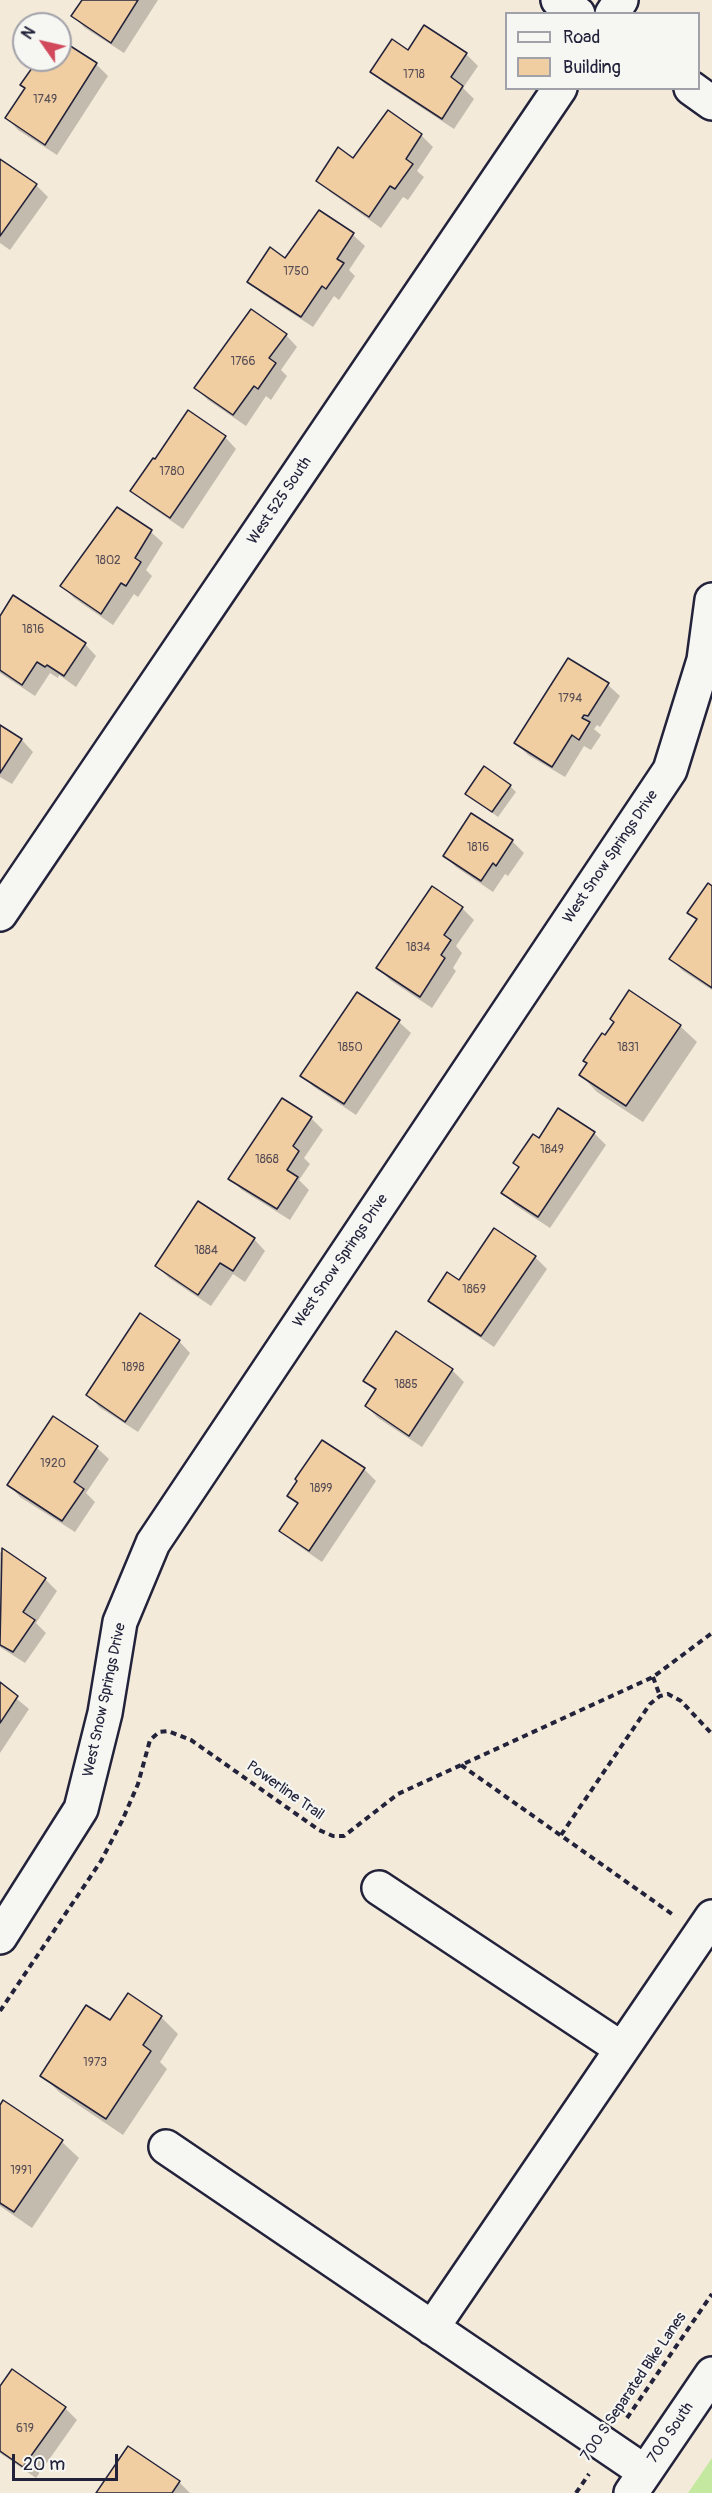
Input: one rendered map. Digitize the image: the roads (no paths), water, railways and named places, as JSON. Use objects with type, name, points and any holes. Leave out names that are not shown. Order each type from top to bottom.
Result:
[{"type":"street","points":[[558,0],[575,12]]},
{"type":"street","name":"West 525 South","points":[[0,914],[559,90]]},
{"type":"street","points":[[694,90],[712,103]]},
{"type":"street","name":"West Snow Springs Drive","points":[[0,1936],[81,1809],[105,1713],[120,1622],[153,1543],[670,770],[704,660],[712,600]]},
{"type":"street","points":[[379,1888],[622,2049]]},
{"type":"street","points":[[432,2328],[712,1917]]},
{"type":"street","points":[[166,2147],[608,2446],[638,2482]]},
{"type":"street","name":"700 South","points":[[638,2482],[712,2374]]}]
